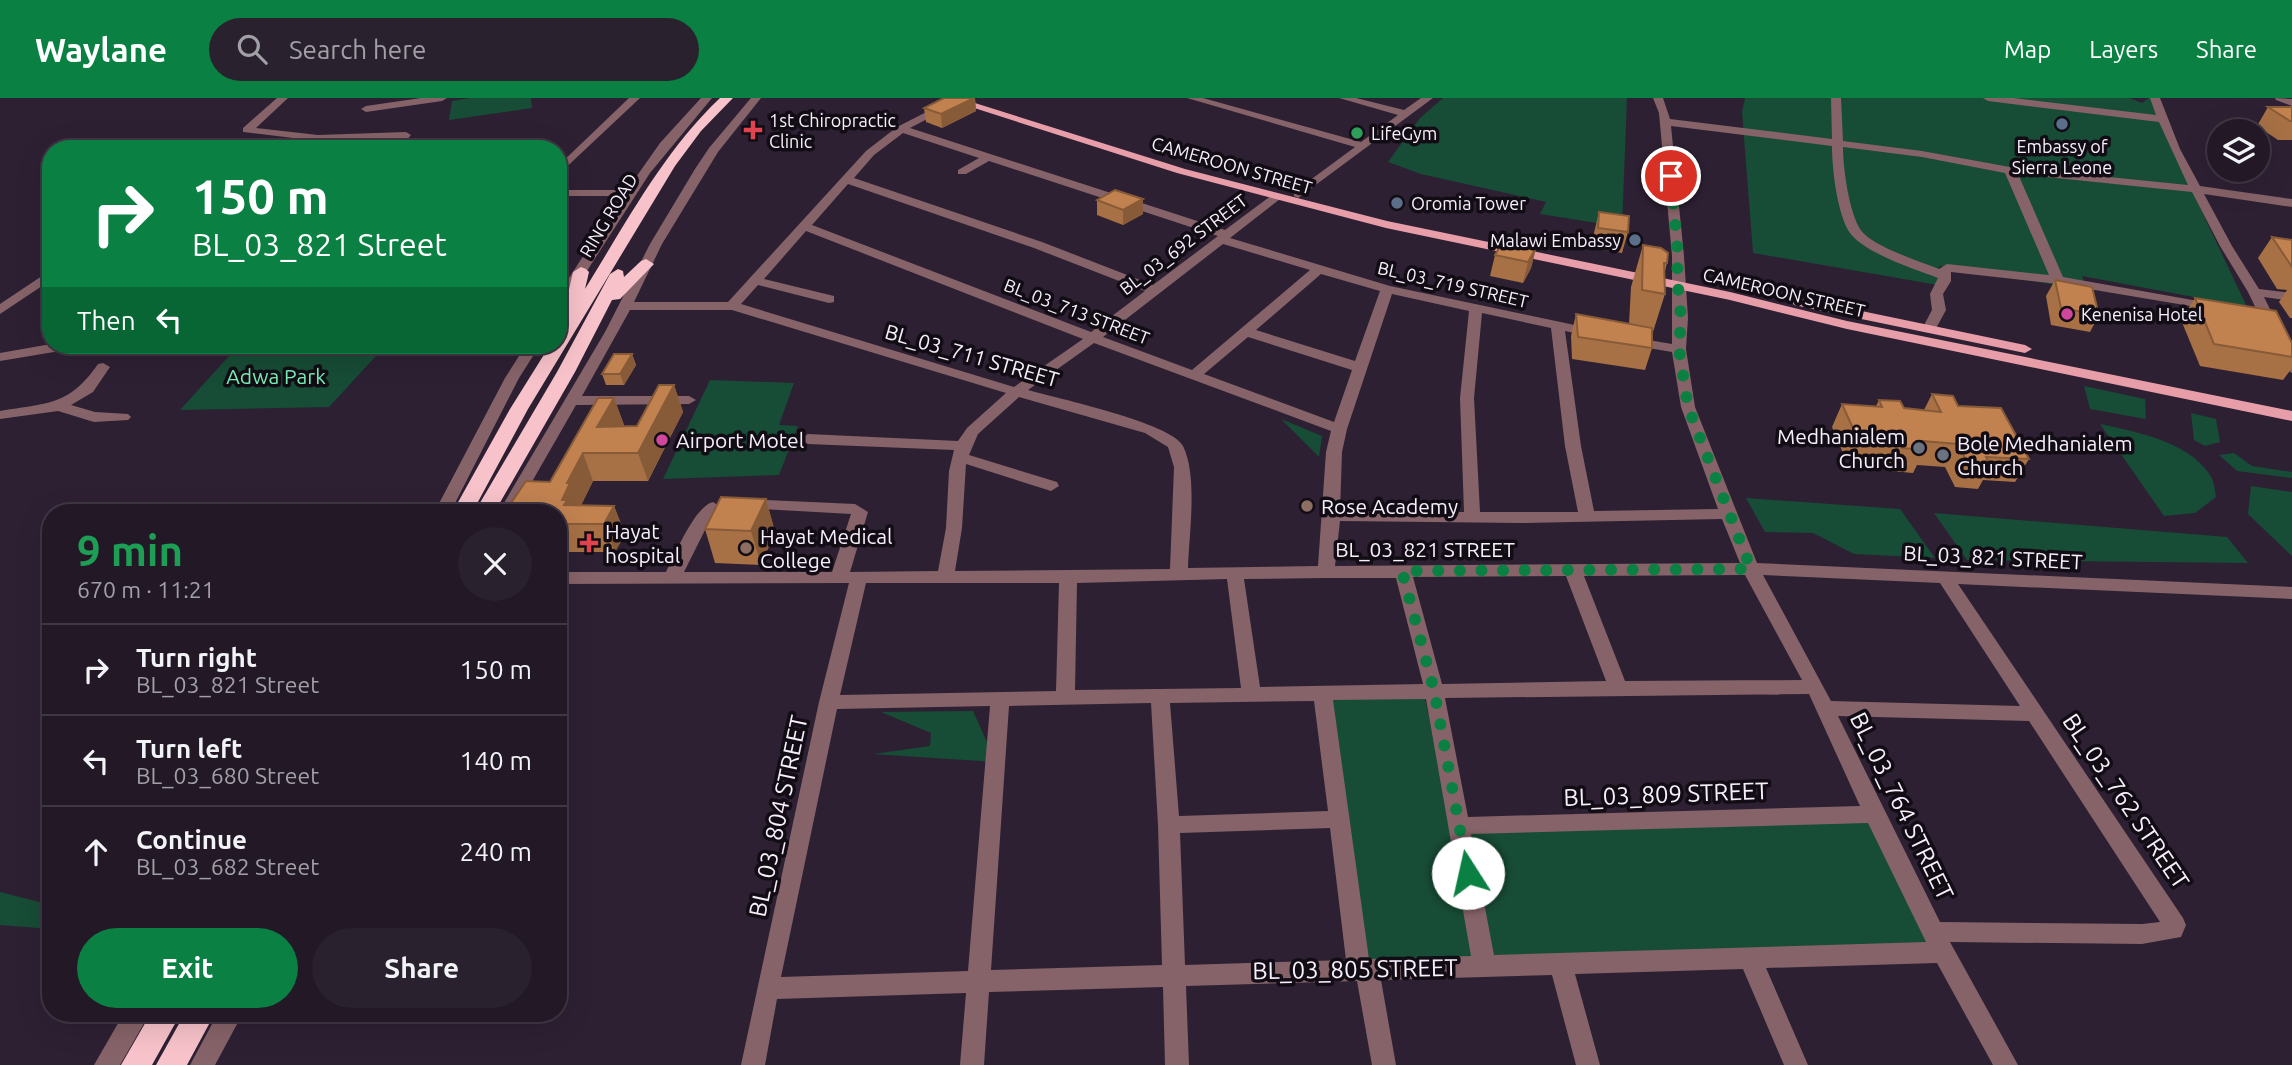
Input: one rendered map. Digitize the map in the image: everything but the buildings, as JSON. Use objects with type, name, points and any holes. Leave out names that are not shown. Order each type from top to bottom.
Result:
[{"type":"highway","name":"RING ROAD","points":[[489,504],[566,372],[596,315],[620,259],[679,150],[727,98]]},
{"type":"highway","name":"RING ROAD","points":[[567,331],[620,259],[687,157],[740,98]]},
{"type":"highway","points":[[596,315],[646,264]]},
{"type":"highway","points":[[569,328],[581,272]]},
{"type":"highway","name":"RING ROAD","points":[[466,504],[553,354]]},
{"type":"highway","points":[[136,1065],[162,1022]]},
{"type":"highway","points":[[171,1065],[196,1022]]},
{"type":"main road","name":"CAMEROON STREET","points":[[974,98],[1276,197],[1393,225],[1929,329],[2292,416]]},
{"type":"main road","name":"CAMEROON STREET","points":[[951,99],[1187,167],[1444,229],[1678,281],[1847,325],[2198,392],[2292,405]]},
{"type":"street","points":[[283,98],[247,130],[318,138]]},
{"type":"street","points":[[315,140],[362,118],[442,98]]},
{"type":"street","points":[[567,163],[635,98]]},
{"type":"street","name":"RING ROAD","points":[[567,292],[656,154],[707,98]]},
{"type":"street","points":[[511,504],[573,401],[646,264],[713,150],[757,98]]},
{"type":"street","points":[[1192,98],[1363,146]]},
{"type":"street","points":[[1344,98],[1406,114]]},
{"type":"street","points":[[1298,194],[1427,98]]},
{"type":"street","name":"BL_03_764 STREET","points":[[1658,98],[1665,122],[1678,256],[1681,318],[1679,349],[1688,407],[1751,569],[1815,687],[1874,814],[1939,942],[2006,1065]]},
{"type":"street","points":[[1836,98],[1838,175],[1854,230],[1865,240],[1897,257],[1945,276]]},
{"type":"street","points":[[1988,98],[2164,119]]},
{"type":"street","points":[[2086,98],[2121,114]]},
{"type":"street","points":[[2155,98],[2175,149],[2255,292],[2260,316],[2276,335],[2292,369]]},
{"type":"street","points":[[2280,98],[2292,103]]},
{"type":"street","points":[[732,306],[870,153],[901,129],[951,99]]},
{"type":"street","points":[[362,118],[406,135],[401,140]]},
{"type":"street","points":[[1665,122],[1839,144],[2010,170],[2197,189],[2292,203]]},
{"type":"street","name":"BL_03_719 STREET","points":[[901,129],[989,156],[1318,270],[1387,289],[1558,327],[1679,349]]},
{"type":"street","points":[[962,172],[989,156]]},
{"type":"street","points":[[2010,170],[2051,260],[2054,276],[2059,280]]},
{"type":"street","points":[[845,179],[1038,245],[1154,290]]},
{"type":"street","points":[[567,193],[630,193]]},
{"type":"street","name":"BL_03_692 STREET","points":[[961,452],[972,431],[986,416],[1093,338],[1276,197]]},
{"type":"street","name":"BL_03_713 STREET","points":[[803,226],[1339,429]]},
{"type":"street","points":[[1929,329],[1939,310],[1935,299],[1937,288],[1945,281],[1944,271],[1947,268],[2059,280],[2226,310]]},
{"type":"street","points":[[1195,375],[1318,270]]},
{"type":"street","points":[[0,310],[42,280]]},
{"type":"street","points":[[754,280],[829,299]]},
{"type":"street","points":[[1326,573],[1332,516],[1334,452],[1339,429],[1387,289]]},
{"type":"street","points":[[2255,292],[2292,297]]},
{"type":"street","name":"BL_03_711 STREET","points":[[625,306],[732,306],[1150,430],[1175,445],[1182,467],[1179,574]]},
{"type":"street","points":[[1472,517],[1467,398],[1476,309]]},
{"type":"street","points":[[1558,327],[1573,446],[1587,516]]},
{"type":"street","points":[[1248,332],[1362,368]]},
{"type":"street","points":[[2276,335],[2292,338]]},
{"type":"street","points":[[0,357],[42,350]]},
{"type":"street","points":[[447,504],[527,354]]},
{"type":"street","points":[[0,415],[59,406],[88,389],[103,367]]},
{"type":"street","points":[[573,401],[689,400]]},
{"type":"street","points":[[59,406],[94,417],[123,417]]},
{"type":"street","points":[[808,439],[961,452],[1051,486]]},
{"type":"street","points":[[945,578],[954,528],[961,452]]},
{"type":"street","name":"BL_03_804 STREET","points":[[753,1065],[829,702],[860,512],[841,508],[766,505]]},
{"type":"street","points":[[672,578],[697,528],[713,507]]},
{"type":"street","points":[[1332,516],[1729,514]]},
{"type":"street","name":"BL_03_821 STREET","points":[[567,578],[945,578],[1751,569],[2292,593]]},
{"type":"street","points":[[1402,571],[1434,690],[1485,966]]},
{"type":"street","points":[[1573,571],[1618,688]]},
{"type":"street","points":[[1236,573],[1251,694]]},
{"type":"street","points":[[1065,697],[1068,577]]},
{"type":"street","points":[[1945,578],[2037,715]]},
{"type":"street","points":[[829,702],[1160,695],[1323,695],[1434,690],[1815,687]]},
{"type":"street","points":[[1160,695],[1169,825],[1177,1065]]},
{"type":"street","points":[[1323,695],[1338,820],[1363,969],[1384,1065]]},
{"type":"street","points":[[972,1065],[1000,699]]},
{"type":"street","points":[[1824,708],[2037,715]]},
{"type":"street","name":"BL_03_762 STREET","points":[[1939,942],[2173,930],[2175,925],[2167,910],[2037,715]]},
{"type":"street","name":"BL_03_809 STREET","points":[[1460,826],[1874,814]]},
{"type":"street","points":[[1169,825],[1338,820]]},
{"type":"street","name":"BL_03_805 STREET","points":[[767,988],[980,979],[1751,959],[1939,942]]},
{"type":"street","points":[[1751,959],[1796,1065]]},
{"type":"street","points":[[1560,962],[1588,1065]]},
{"type":"street","points":[[106,1065],[132,1022]]},
{"type":"street","points":[[202,1065],[226,1022]]},
{"type":"green space","points":[[470,98],[531,98],[532,108],[449,120],[452,101]]},
{"type":"green space","points":[[1443,98],[1627,98],[1622,227],[1540,214],[1546,202],[1421,174],[1388,162],[1420,118]]},
{"type":"green space","points":[[1745,98],[2129,98],[2142,103],[2149,98],[2157,98],[2154,110],[2247,307],[2082,276],[2087,290],[1939,266],[1938,285],[1753,253],[1742,112]]},
{"type":"green space","name":"Adwa Park","points":[[231,354],[378,354],[329,407],[180,410]]},
{"type":"green space","points":[[710,380],[794,383],[779,425],[798,426],[779,475],[663,479]]},
{"type":"green space","points":[[2084,386],[2145,399],[2146,419],[2090,409]]},
{"type":"green space","points":[[2191,413],[2216,419],[2220,442],[2205,446],[2194,440]]},
{"type":"green space","points":[[1281,419],[1322,436],[1319,457]]},
{"type":"green space","points":[[2100,424],[2160,440],[2189,454],[2210,475],[2216,497],[2195,513],[2164,516]]},
{"type":"green space","points":[[2234,453],[2252,466],[2292,472],[2292,478],[2237,471],[2219,455]]},
{"type":"green space","points":[[2251,486],[2292,492],[2292,556],[2248,514]]},
{"type":"green space","points":[[1746,498],[1900,509],[1935,558],[1854,554],[1813,533],[1765,532]]},
{"type":"green space","points":[[1934,513],[2227,537],[2248,563],[1967,560]]},
{"type":"green space","points":[[1423,689],[1453,828],[1870,815],[1939,955],[1361,973],[1316,695]]},
{"type":"green space","points":[[973,711],[996,762],[873,754],[930,746],[931,733],[881,712]]},
{"type":"green space","points":[[0,892],[42,903],[42,928],[0,925]]},
{"type":"place","name":"Embassy of Sierra Leone","points":[[2062,124]]},
{"type":"place","name":"1st Chiropractic Clinic","points":[[753,130]]},
{"type":"place","name":"LifeGym","points":[[1357,133]]},
{"type":"place","name":"Oromia Tower","points":[[1397,203]]},
{"type":"place","name":"Malawi Embassy","points":[[1635,240]]},
{"type":"place","name":"Kenenisa Hotel","points":[[2067,314]]},
{"type":"place","name":"Airport Motel","points":[[662,440]]},
{"type":"place","name":"Medhanialem Church","points":[[1919,448]]},
{"type":"place","name":"Bole Medhanialem Church","points":[[1943,455]]},
{"type":"place","name":"Rose Academy","points":[[1307,506]]},
{"type":"place","name":"Hayat hospital","points":[[589,543]]},
{"type":"place","name":"Hayat Medical College","points":[[746,548]]},
{"type":"route","points":[[1468,873],[1434,690],[1402,571],[1751,569],[1688,407],[1679,349],[1681,318],[1671,176]]}]
